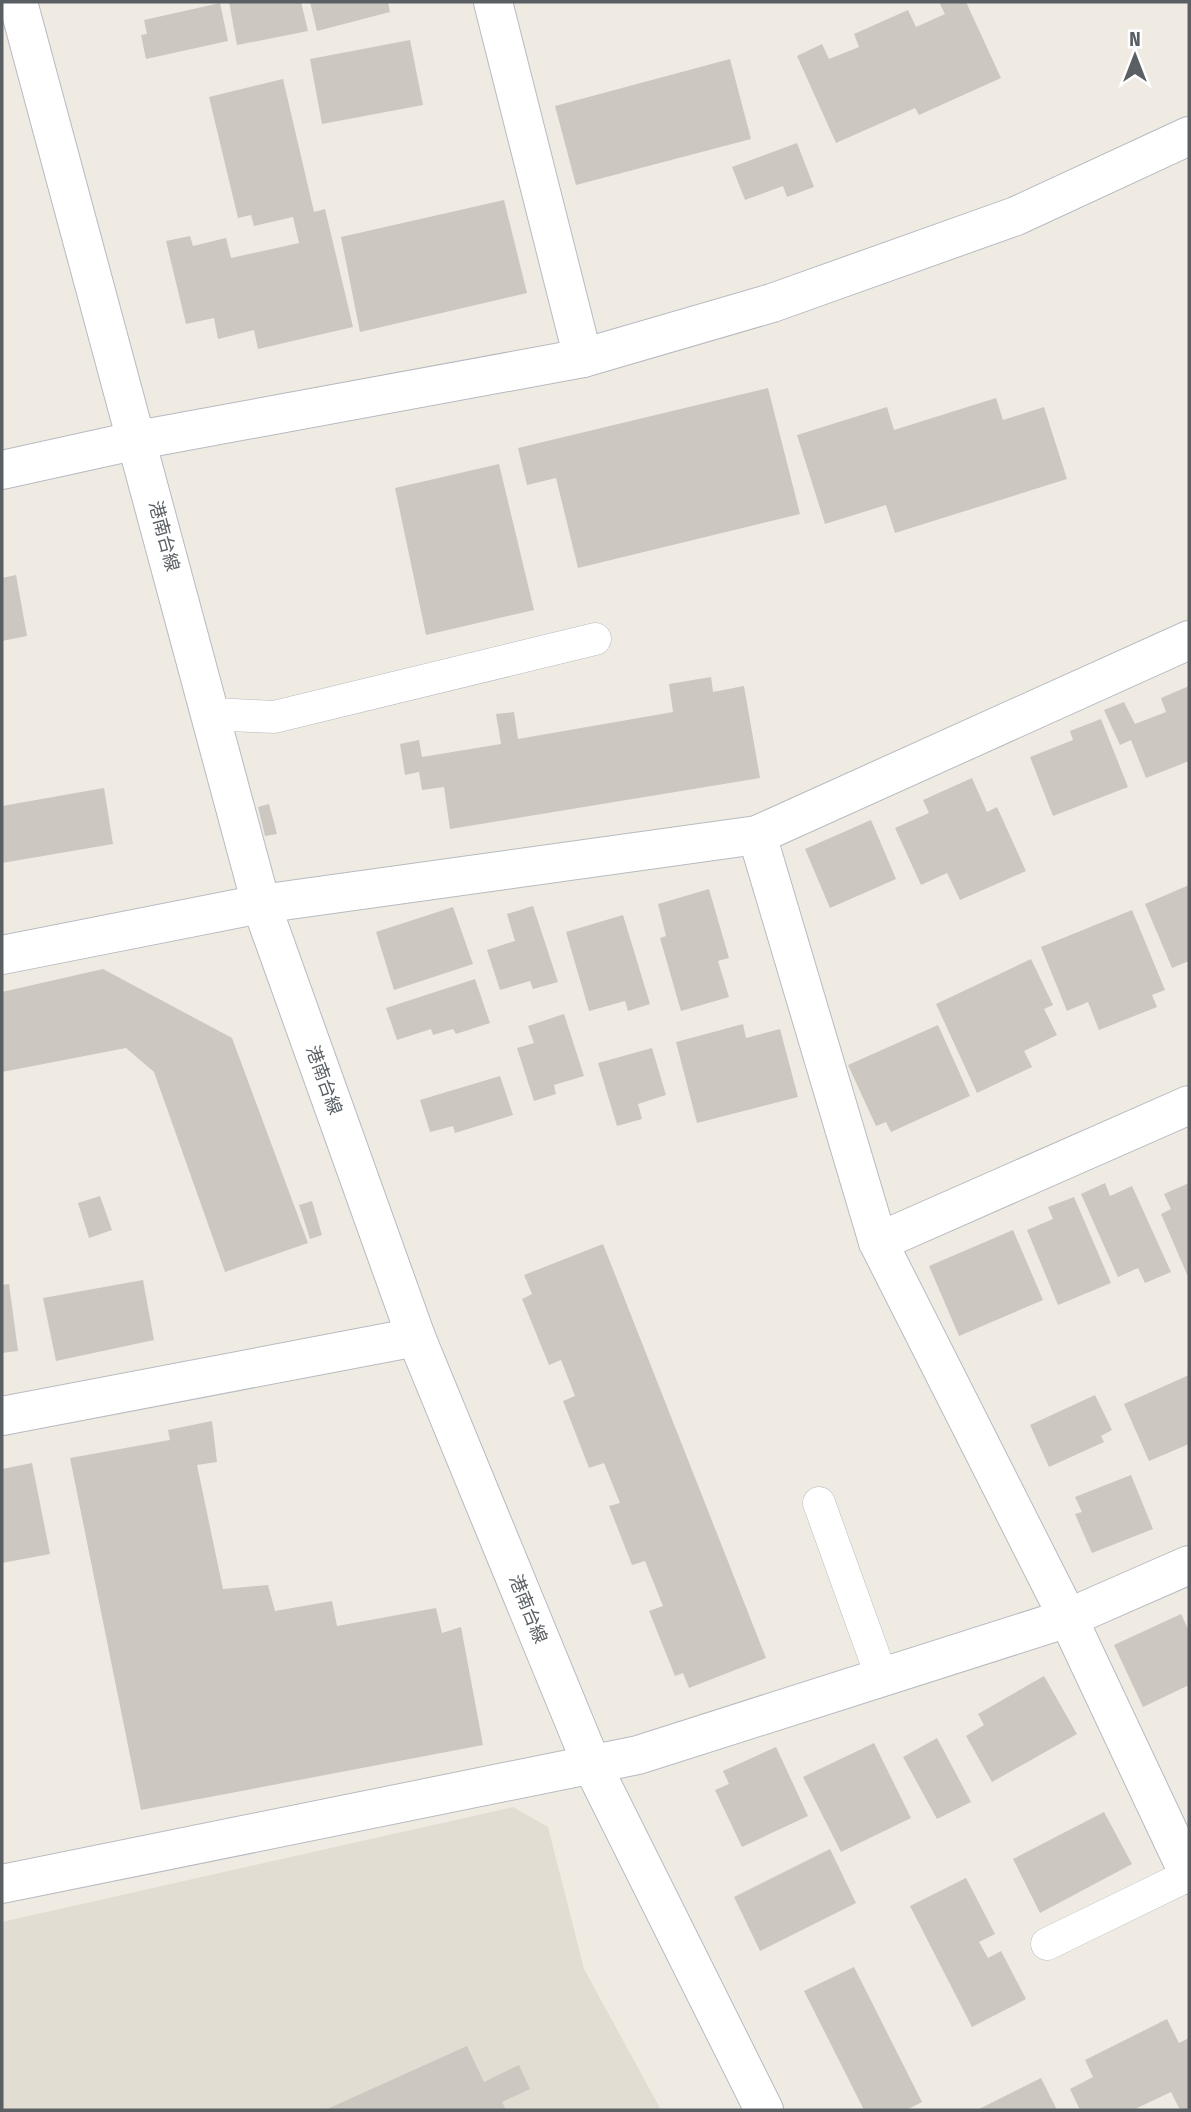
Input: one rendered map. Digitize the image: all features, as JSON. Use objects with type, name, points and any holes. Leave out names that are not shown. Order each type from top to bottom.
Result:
[{"type":"street","name":"港南台線","points":[[18,2],[261,904],[416,1336],[592,1765],[764,2110]]},
{"type":"street","points":[[493,2],[583,358]]},
{"type":"street","points":[[2,470],[138,440],[583,358],[772,303],[1016,216],[1189,136]]},
{"type":"street","points":[[2,955],[261,904],[757,835],[1189,640]]},
{"type":"street","points":[[757,835],[878,1242],[1068,1618],[1189,1875]]},
{"type":"street","points":[[878,1242],[1189,1105]]},
{"type":"street","points":[[2,1416],[416,1336]]},
{"type":"street","points":[[2,1884],[638,1755],[1068,1618],[1189,1565]]},
{"type":"lane","points":[[211,714],[274,717],[595,639]]},
{"type":"lane","points":[[819,1503],[882,1678]]},
{"type":"lane","points":[[1047,1944],[1189,1875]]},
{"type":"shaded area","points":[[513,1807],[548,1827],[584,1969],[661,2110],[2,2110],[2,1922]]},
{"type":"building","points":[[229,2],[301,2],[308,31],[237,45]]},
{"type":"building","points":[[310,2],[388,2],[390,12],[317,31]]},
{"type":"building","points":[[966,2],[1001,78],[919,115],[915,108],[836,143],[797,56],[822,44],[829,59],[859,47],[854,34],[908,10],[916,27],[945,14],[940,4]]},
{"type":"building","points":[[220,3],[228,41],[146,59],[141,35],[147,34],[144,20]]},
{"type":"building","points":[[410,40],[423,105],[322,124],[310,59]]},
{"type":"building","points":[[730,59],[751,139],[576,185],[555,106]]},
{"type":"building","points":[[283,79],[314,212],[325,209],[353,327],[258,349],[254,330],[218,339],[214,318],[186,324],[166,241],[190,236],[193,246],[226,238],[231,258],[299,243],[293,217],[254,226],[251,215],[238,218],[209,97]]},
{"type":"building","points":[[797,143],[814,187],[787,197],[783,186],[745,200],[732,167]]},
{"type":"building","points":[[504,200],[527,293],[360,332],[341,237]]},
{"type":"building","points":[[768,388],[800,514],[578,568],[556,478],[527,485],[518,448]]},
{"type":"building","points":[[996,398],[1003,420],[1044,407],[1067,479],[895,533],[886,505],[825,524],[797,435],[887,407],[894,430]]},
{"type":"building","points":[[499,464],[534,610],[426,635],[395,488]]},
{"type":"building","points":[[16,575],[27,636],[2,641],[2,578]]},
{"type":"building","points":[[711,677],[713,692],[744,686],[760,778],[450,829],[444,787],[422,790],[419,772],[405,775],[400,744],[419,740],[422,757],[501,744],[496,714],[514,712],[518,739],[673,712],[669,684]]},
{"type":"building","points":[[1189,686],[1189,761],[1146,778],[1131,740],[1120,745],[1104,710],[1124,702],[1135,724],[1166,712],[1161,698]]},
{"type":"building","points":[[1101,719],[1128,787],[1053,816],[1030,757],[1073,740],[1070,731]]},
{"type":"building","points":[[972,778],[987,812],[997,807],[1026,871],[960,900],[947,873],[921,885],[895,828],[929,813],[923,800]]},
{"type":"building","points":[[104,788],[113,844],[2,863],[2,806]]},
{"type":"building","points":[[269,804],[277,834],[265,836],[258,807]]},
{"type":"building","points":[[871,820],[896,879],[830,908],[805,849]]},
{"type":"building","points":[[1189,885],[1189,961],[1172,968],[1145,904]]},
{"type":"building","points":[[709,889],[729,958],[718,961],[729,997],[681,1011],[660,938],[666,936],[658,904]]},
{"type":"building","points":[[533,906],[558,982],[533,989],[530,981],[500,990],[487,950],[515,941],[507,914]]},
{"type":"building","points":[[453,907],[473,964],[394,990],[376,932]]},
{"type":"building","points":[[1132,910],[1165,990],[1152,995],[1157,1007],[1099,1030],[1088,1002],[1067,1011],[1041,947]]},
{"type":"building","points":[[623,915],[650,1004],[628,1011],[625,1001],[589,1011],[566,932]]},
{"type":"building","points":[[1031,959],[1053,1005],[1044,1009],[1057,1035],[1024,1051],[1032,1067],[977,1093],[936,1004]]},
{"type":"building","points":[[103,969],[232,1038],[308,1243],[225,1272],[154,1072],[126,1048],[2,1072],[2,992]]},
{"type":"building","points":[[475,979],[490,1023],[456,1034],[453,1029],[433,1035],[431,1029],[397,1040],[386,1008]]},
{"type":"building","points":[[564,1014],[584,1076],[554,1085],[556,1094],[534,1101],[517,1048],[534,1043],[528,1026]]},
{"type":"building","points":[[743,1024],[746,1038],[780,1029],[798,1097],[697,1123],[676,1042]]},
{"type":"building","points":[[938,1025],[970,1096],[891,1132],[886,1122],[876,1126],[848,1065]]},
{"type":"building","points":[[652,1048],[666,1095],[638,1104],[642,1119],[617,1126],[598,1063]]},
{"type":"building","points":[[500,1076],[513,1115],[455,1133],[453,1126],[430,1132],[420,1100]]},
{"type":"building","points":[[1105,1183],[1110,1196],[1132,1186],[1171,1272],[1145,1283],[1138,1268],[1118,1277],[1081,1194]]},
{"type":"building","points":[[1189,1183],[1189,1279],[1161,1214],[1171,1209],[1164,1194]]},
{"type":"building","points":[[100,1196],[112,1230],[89,1238],[78,1203]]},
{"type":"building","points":[[1074,1197],[1111,1283],[1058,1305],[1027,1230],[1053,1219],[1048,1207]]},
{"type":"building","points":[[312,1201],[322,1235],[310,1239],[299,1205]]},
{"type":"building","points":[[1013,1230],[1043,1300],[959,1336],[929,1266]]},
{"type":"building","points":[[603,1244],[766,1658],[689,1688],[683,1673],[675,1676],[649,1611],[663,1606],[645,1561],[632,1565],[609,1506],[620,1503],[604,1463],[589,1468],[563,1401],[575,1396],[561,1360],[549,1365],[522,1299],[532,1294],[524,1275]]},
{"type":"building","points":[[143,1280],[154,1340],[56,1361],[43,1298]]},
{"type":"building","points":[[9,1284],[18,1351],[2,1353],[2,1285]]},
{"type":"building","points":[[1189,1375],[1189,1444],[1149,1461],[1124,1404]]},
{"type":"building","points":[[1095,1395],[1112,1430],[1101,1436],[1104,1442],[1049,1467],[1030,1425]]},
{"type":"building","points":[[212,1421],[217,1462],[197,1465],[223,1589],[268,1585],[275,1611],[332,1601],[337,1626],[436,1608],[442,1633],[461,1627],[483,1745],[141,1810],[70,1458],[170,1440],[168,1430]]},
{"type":"building","points":[[32,1463],[50,1554],[2,1563],[2,1469]]},
{"type":"building","points":[[1131,1475],[1153,1529],[1092,1553],[1075,1514],[1082,1512],[1075,1497]]},
{"type":"building","points":[[1181,1614],[1189,1631],[1189,1685],[1143,1707],[1114,1645]]},
{"type":"building","points":[[1044,1676],[1077,1734],[992,1782],[966,1736],[984,1725],[978,1714]]},
{"type":"building","points":[[937,1738],[971,1802],[937,1819],[903,1757]]},
{"type":"building","points":[[874,1743],[911,1818],[841,1852],[803,1777]]},
{"type":"building","points":[[776,1747],[808,1816],[742,1847],[715,1790],[729,1784],[723,1771]]},
{"type":"building","points":[[1104,1812],[1132,1864],[1040,1913],[1013,1859]]},
{"type":"building","points":[[830,1849],[856,1903],[760,1951],[734,1897]]},
{"type":"building","points":[[966,1878],[995,1934],[979,1942],[988,1958],[1001,1951],[1026,1999],[972,2027],[910,1906]]},
{"type":"building","points":[[854,1967],[922,2102],[906,2110],[864,2110],[804,1991]]},
{"type":"building","points":[[1167,2019],[1179,2043],[1189,2038],[1189,2110],[1180,2110],[1171,2092],[1133,2110],[1080,2110],[1070,2089],[1093,2077],[1085,2060]]},
{"type":"building","points":[[467,2046],[484,2082],[519,2065],[530,2089],[502,2102],[506,2110],[325,2110]]},
{"type":"building","points":[[1041,2078],[1057,2110],[977,2110]]}]
